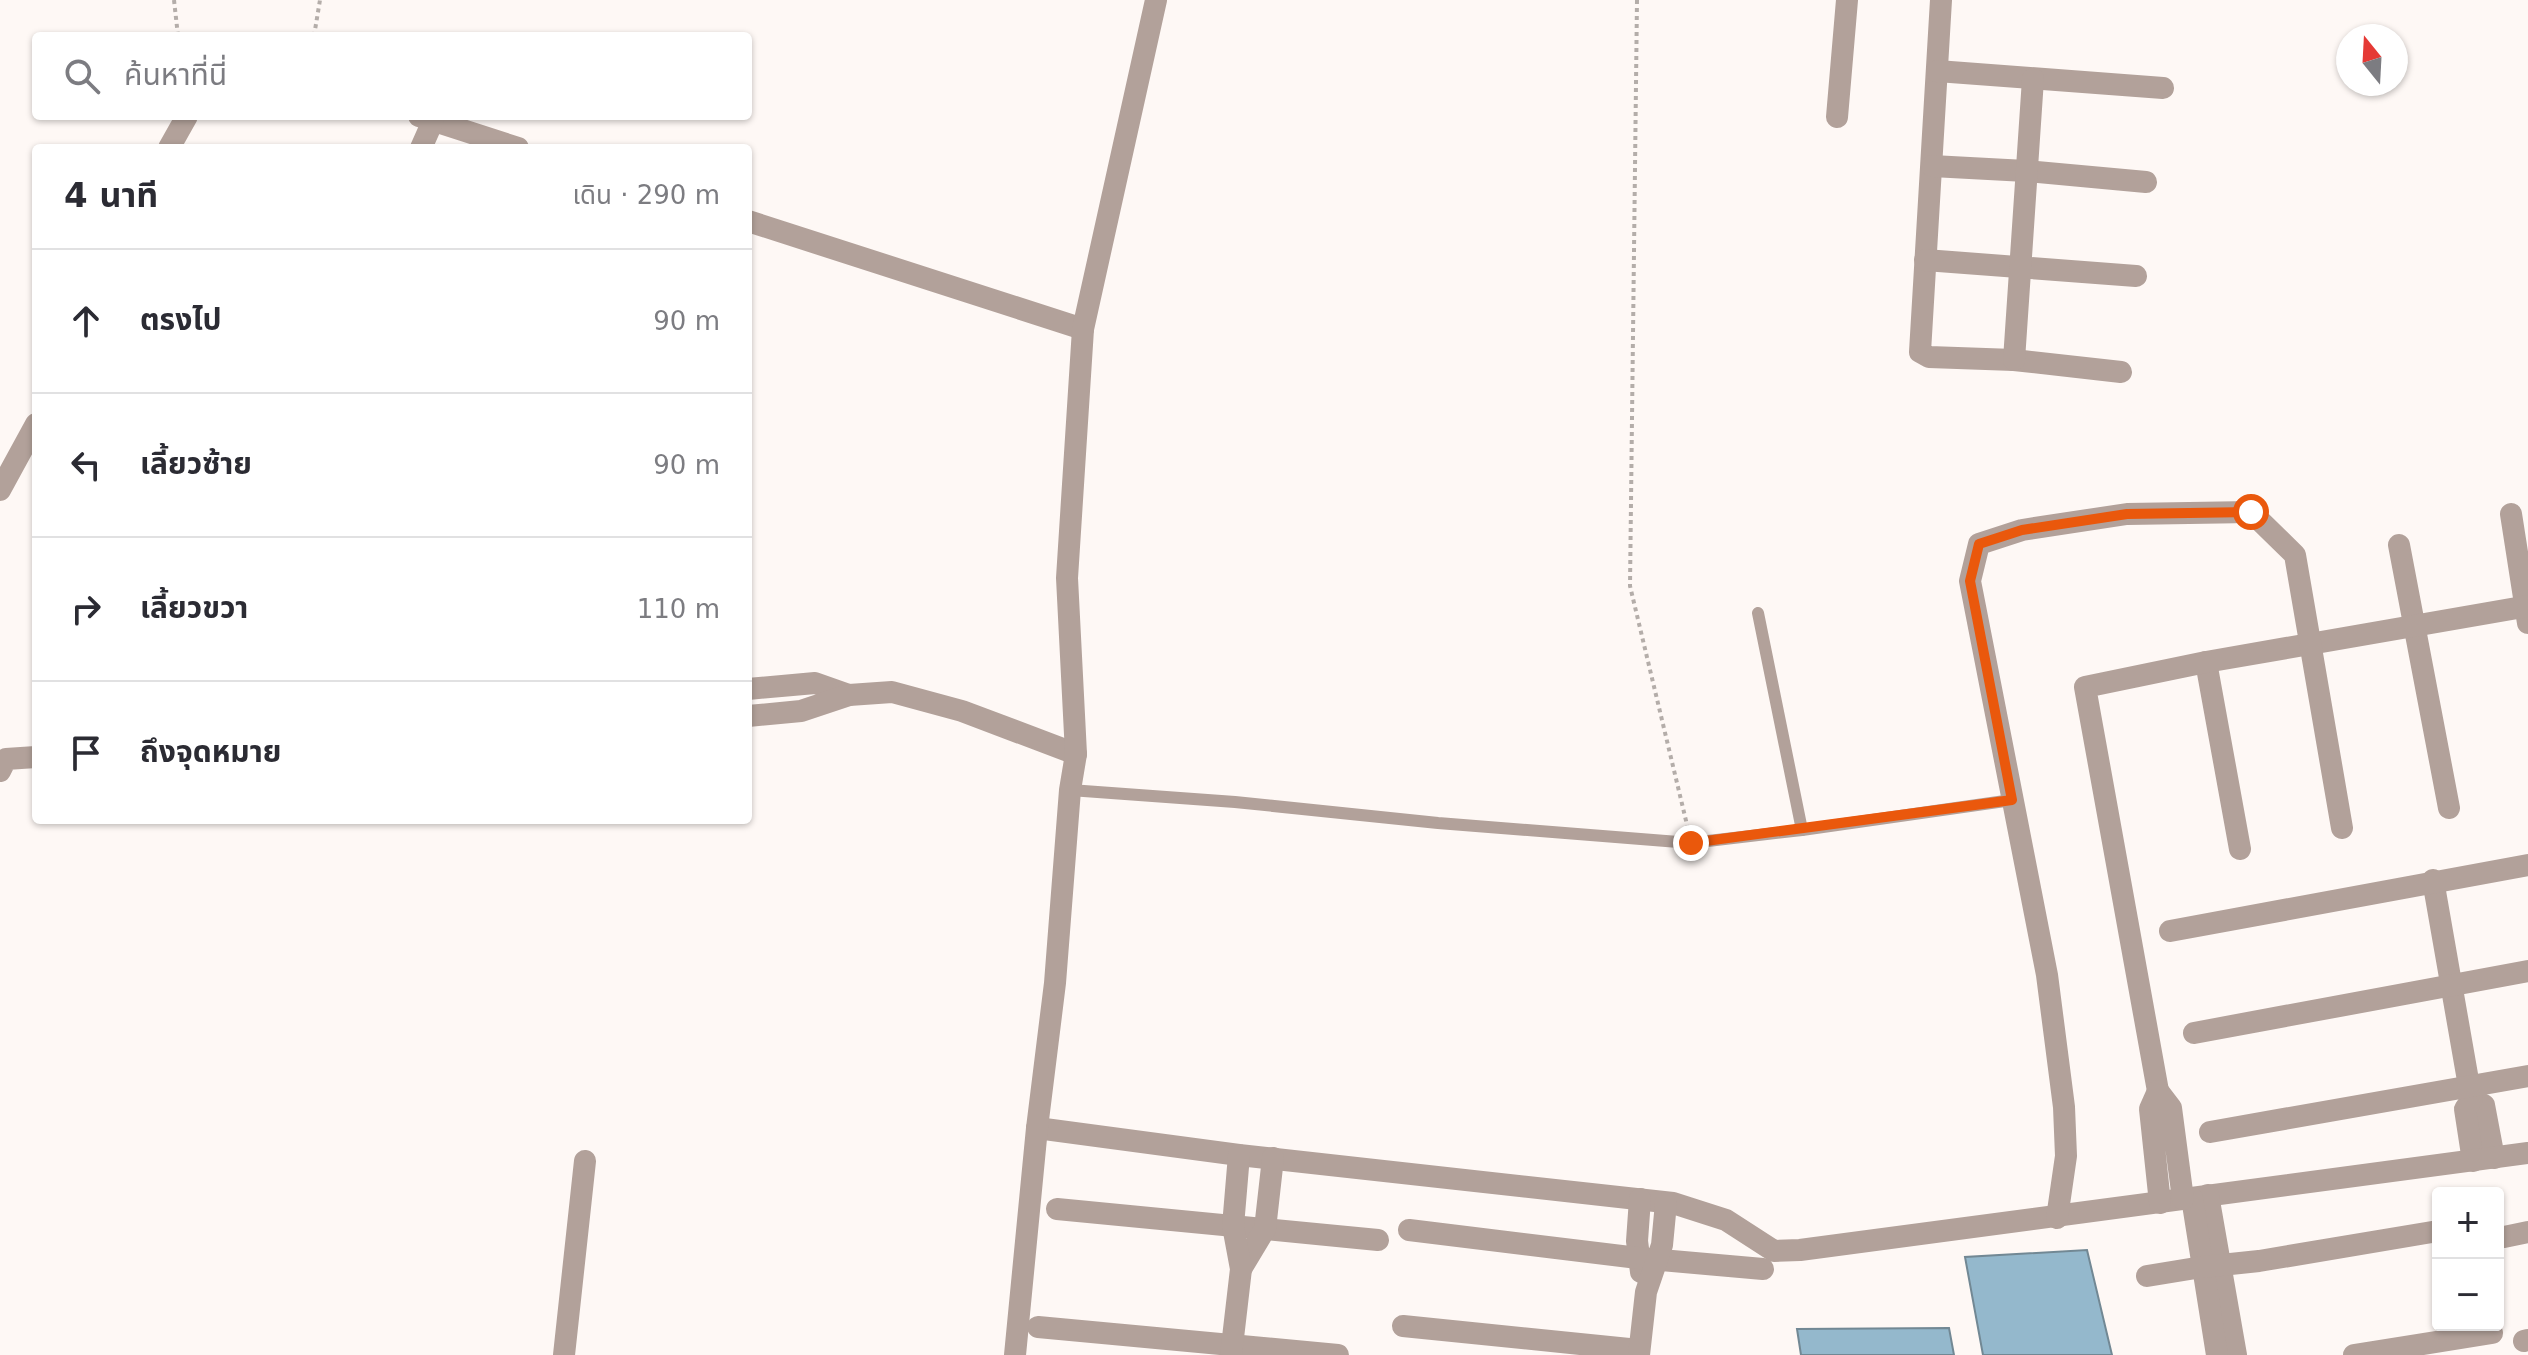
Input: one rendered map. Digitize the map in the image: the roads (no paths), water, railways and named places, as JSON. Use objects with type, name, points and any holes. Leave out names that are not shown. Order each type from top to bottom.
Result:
[{"type":"street","points":[[1015,1355],[1076,754],[1067,578],[1083,329],[1156,0]]},
{"type":"street","points":[[1837,117],[1847,0]]},
{"type":"street","points":[[1941,0],[1920,352],[1929,357],[2014,360],[2121,372]]},
{"type":"street","points":[[1937,71],[2163,88]]},
{"type":"street","points":[[2014,360],[2033,79]]},
{"type":"street","points":[[171,144],[185,120]]},
{"type":"street","points":[[422,144],[426,120]]},
{"type":"street","points":[[432,120],[506,144]]},
{"type":"street","points":[[1932,166],[2146,182]]},
{"type":"street","points":[[752,222],[1083,329]]},
{"type":"street","points":[[1925,260],[2136,276]]},
{"type":"street","points":[[0,490],[32,431]]},
{"type":"street","points":[[2057,1218],[2066,1156],[2064,1107],[2039,921],[1970,581],[1979,544],[2022,530],[2127,514],[2251,512],[2295,555],[2342,828]]},
{"type":"street","points":[[2236,1355],[2171,1108],[2158,1091],[2085,687],[2206,662],[2413,626],[2527,612],[2511,514]]},
{"type":"street","points":[[2399,545],[2449,808]]},
{"type":"street","points":[[2206,662],[2240,849]]},
{"type":"street","points":[[752,689],[815,683],[849,695]]},
{"type":"street","points":[[752,716],[801,711],[849,695],[892,692],[962,711],[1076,754]]},
{"type":"street","points":[[0,771],[6,759],[32,757]]},
{"type":"street","points":[[2170,931],[2433,880],[2528,865]]},
{"type":"street","points":[[2433,880],[2471,1092],[2465,1109],[2484,1160]]},
{"type":"street","points":[[2194,1033],[2528,971]]},
{"type":"street","points":[[2210,1132],[2471,1092],[2528,1076]]},
{"type":"street","points":[[2158,1091],[2150,1109],[2160,1203]]},
{"type":"street","points":[[1037,1128],[1239,1155],[1666,1203],[1693,1208],[1726,1220],[1774,1251],[2057,1218],[2528,1153]]},
{"type":"street","points":[[1232,1349],[1241,1269],[1233,1226],[1239,1155]]},
{"type":"street","points":[[1241,1269],[1265,1229],[1273,1158]]},
{"type":"street","points":[[564,1355],[585,1161]]},
{"type":"street","points":[[1640,1199],[1637,1241],[1648,1259]]},
{"type":"street","points":[[1403,1326],[1639,1352],[1648,1259],[1666,1203]]},
{"type":"street","points":[[1057,1209],[1378,1240]]},
{"type":"street","points":[[1409,1230],[1648,1259],[1763,1269]]},
{"type":"street","points":[[2147,1276],[2432,1232]]},
{"type":"street","points":[[2504,1237],[2528,1232]]},
{"type":"street","points":[[2211,1266],[2217,1355]]},
{"type":"street","points":[[1038,1327],[1232,1349],[1338,1355]]},
{"type":"street","points":[[2354,1355],[2492,1333]]},
{"type":"lane","points":[[1758,613],[1802,830]]},
{"type":"lane","points":[[1070,790],[1691,843],[2012,800]]},
{"type":"water","points":[[2087,1250],[2112,1355],[1983,1355],[1965,1257]]},
{"type":"water","points":[[1949,1328],[1954,1355],[1801,1355],[1797,1329]]}]
